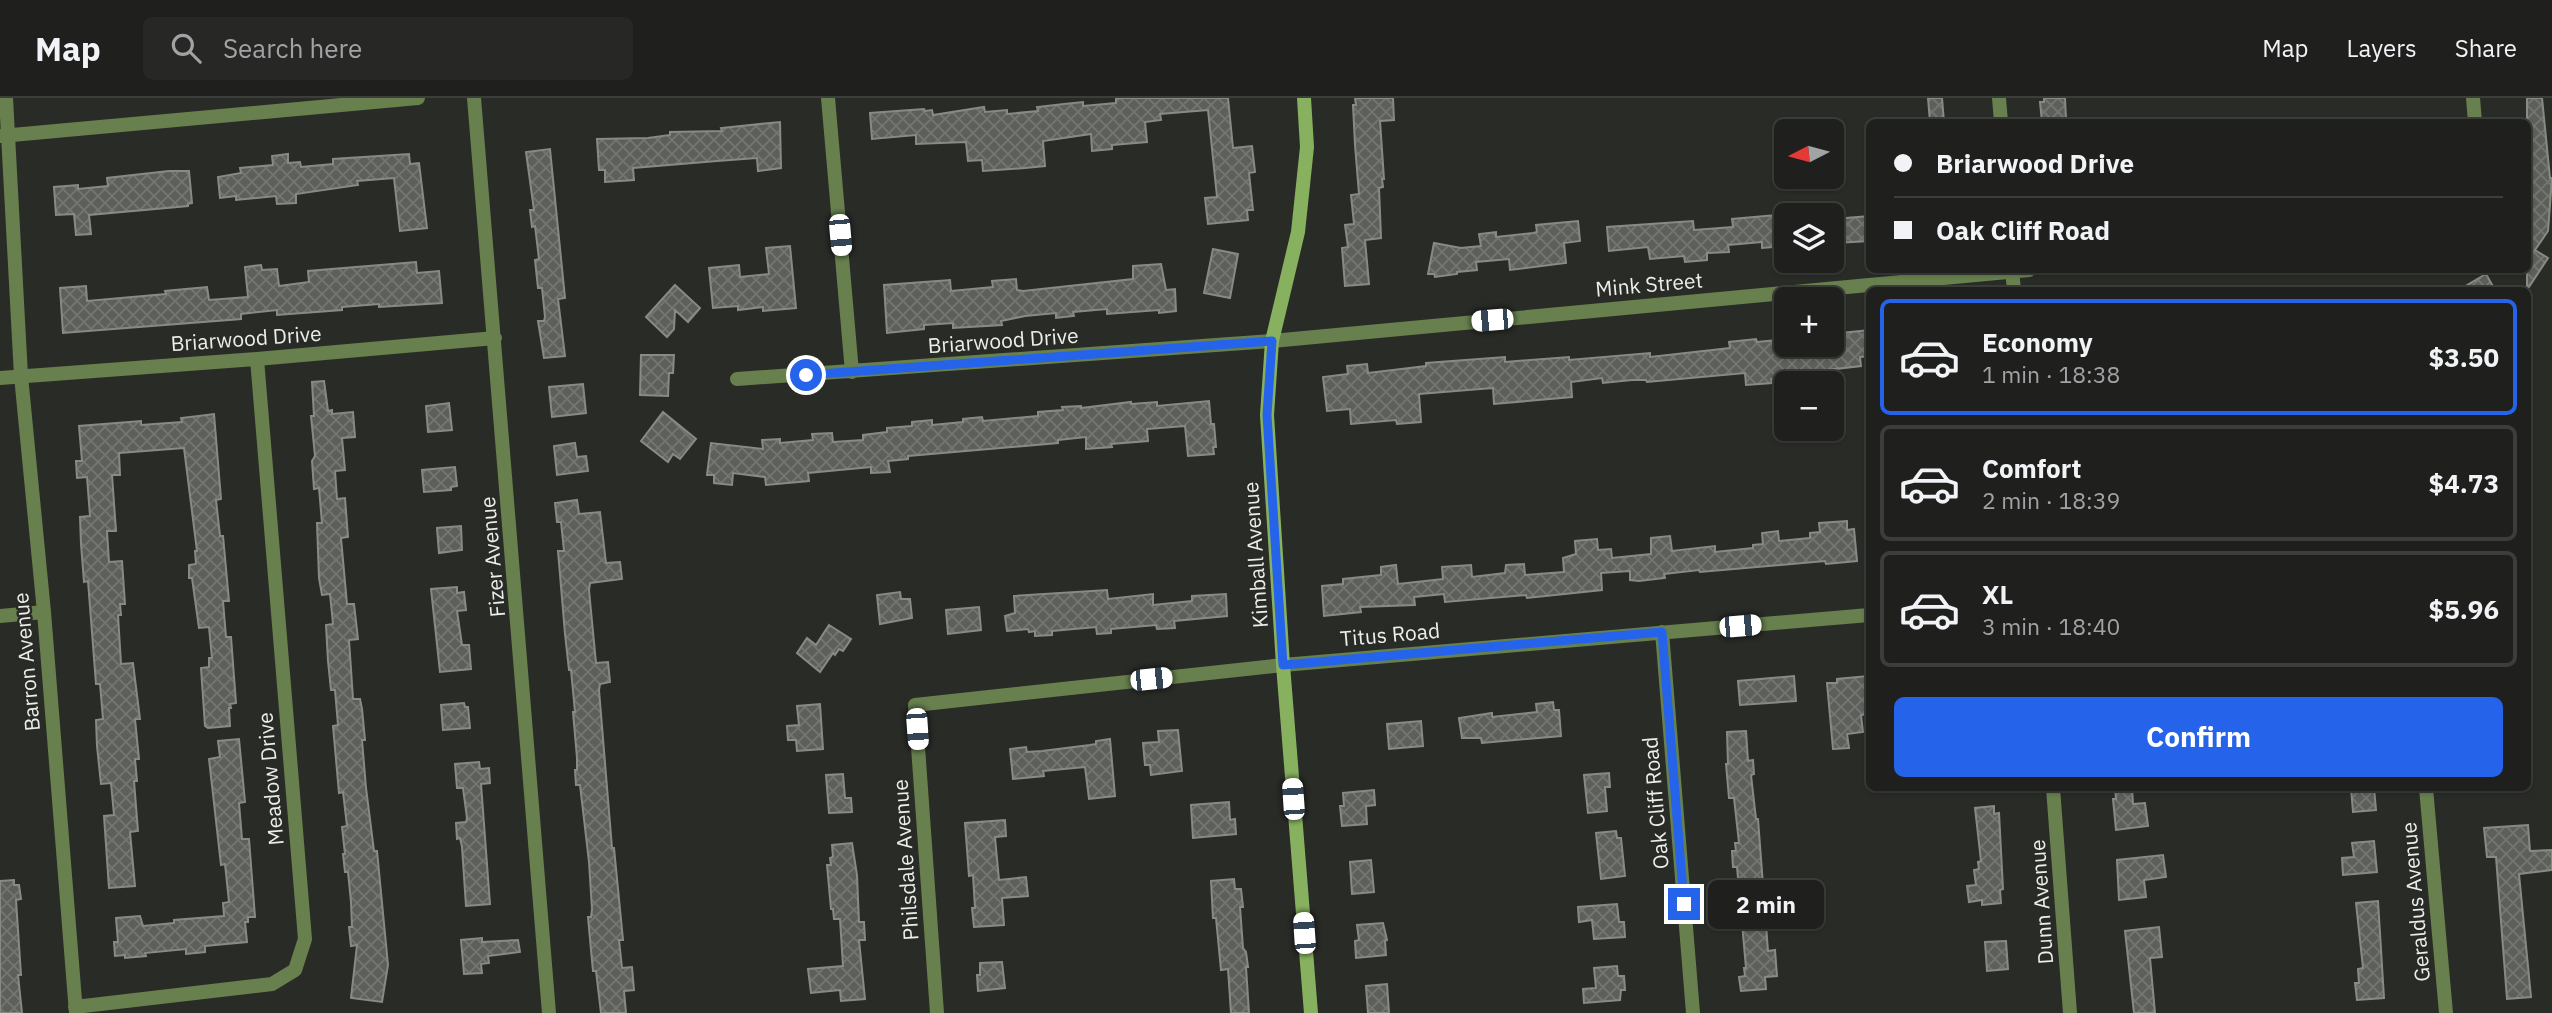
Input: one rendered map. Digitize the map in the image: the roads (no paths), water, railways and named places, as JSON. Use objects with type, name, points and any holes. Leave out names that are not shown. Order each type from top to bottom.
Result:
[{"type":"street","name":"Barron Avenue","points":[[6,98],[5,136],[21,376],[44,612],[75,1010]]},
{"type":"street","points":[[5,136],[418,98]]},
{"type":"street","name":"Fizer Avenue","points":[[474,98],[549,1013]]},
{"type":"street","points":[[828,98],[852,372]]},
{"type":"street","name":"Kimball Avenue","points":[[1304,98],[1307,147],[1298,233],[1272,341],[1267,415],[1283,665],[1311,1013]]},
{"type":"street","points":[[1999,98],[2001,119]]},
{"type":"street","points":[[2473,98],[2475,119]]},
{"type":"street","name":"Mink Street","points":[[1272,341],[1981,273]]},
{"type":"street","name":"Briarwood Drive","points":[[0,378],[495,338]]},
{"type":"street","name":"Briarwood Drive","points":[[737,379],[1272,341]]},
{"type":"street","name":"Meadow Drive","points":[[75,1010],[272,985],[295,970],[305,939],[257,359]]},
{"type":"street","points":[[0,616],[44,612]]},
{"type":"street","name":"Titus Road","points":[[915,705],[1283,665],[1866,615]]},
{"type":"street","name":"Oak Cliff Road","points":[[1662,632],[1693,1013]]},
{"type":"street","name":"Philsdale Avenue","points":[[915,705],[937,1013]]},
{"type":"street","name":"Dunn Avenue","points":[[2053,791],[2070,1013]]},
{"type":"street","name":"Geraldus Avenue","points":[[2426,791],[2446,1013]]}]
